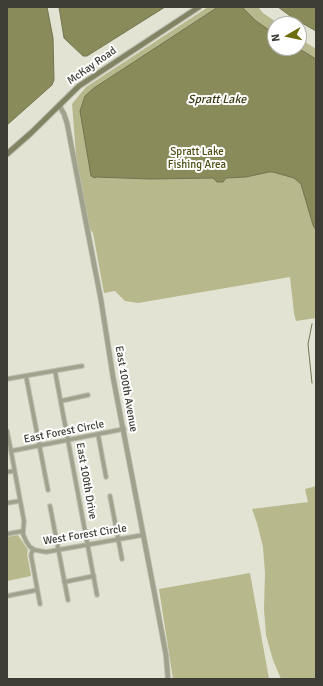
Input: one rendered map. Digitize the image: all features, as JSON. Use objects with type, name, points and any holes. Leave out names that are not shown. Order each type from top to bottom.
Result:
[{"type":"main road","name":"McKay Road","points":[[7,154],[31,133],[79,86],[199,7]]},
{"type":"street","name":"East 100th Avenue","points":[[59,105],[67,123],[101,300],[113,377],[164,645],[168,679]]},
{"type":"street","points":[[7,380],[82,366]]},
{"type":"street","name":"East 100th Drive","points":[[55,371],[97,595]]},
{"type":"street","points":[[26,376],[48,490]]},
{"type":"street","points":[[61,401],[88,396]]},
{"type":"street","name":"East Forest Circle","points":[[20,501],[11,451],[124,430]]},
{"type":"street","points":[[7,431],[11,451]]},
{"type":"street","points":[[98,434],[106,477]]},
{"type":"street","points":[[7,472],[14,471]]},
{"type":"street","points":[[110,496],[122,559]]},
{"type":"street","points":[[7,503],[20,501]]},
{"type":"street","name":"West Forest Circle","points":[[20,501],[24,521],[23,531],[26,541],[33,549],[46,552],[143,535]]},
{"type":"street","points":[[50,506],[68,600]]},
{"type":"street","points":[[7,534],[23,531]]},
{"type":"street","points":[[33,549],[31,555],[40,604]]},
{"type":"street","points":[[64,582],[94,576]]},
{"type":"street","points":[[7,596],[37,590]]},
{"type":"green space","name":"Spratt Lake Fishing Area","points":[[208,7],[258,7],[267,16],[267,56],[307,56],[307,43],[316,49],[316,318],[296,321],[290,277],[138,303],[125,301],[115,291],[104,293],[93,233],[89,229],[77,167],[72,104],[86,87]]},
{"type":"green space","points":[[316,486],[316,679],[281,679],[273,660],[266,635],[263,547],[252,509],[308,502],[305,489]]},
{"type":"green space","points":[[18,535],[28,550],[27,554],[31,576],[7,581],[7,537]]},
{"type":"green space","points":[[250,573],[269,679],[173,679],[159,589]]},
{"type":"water","points":[[7,7],[47,7],[53,38],[54,80],[52,85],[7,125]]},
{"type":"water","points":[[59,7],[165,7],[87,56],[83,56],[64,38]]},
{"type":"water","name":"Spratt Lake","points":[[218,7],[242,7],[256,21],[267,29],[267,56],[307,56],[307,54],[316,59],[316,230],[313,225],[301,184],[294,178],[273,172],[246,177],[226,178],[223,182],[217,182],[213,178],[150,179],[95,178],[91,176],[80,111],[85,96],[94,88]]},
{"type":"water","points":[[278,7],[316,8],[316,31],[307,26],[307,16],[290,16]]},
{"type":"waterway","points":[[312,324],[308,344],[312,383]]}]
